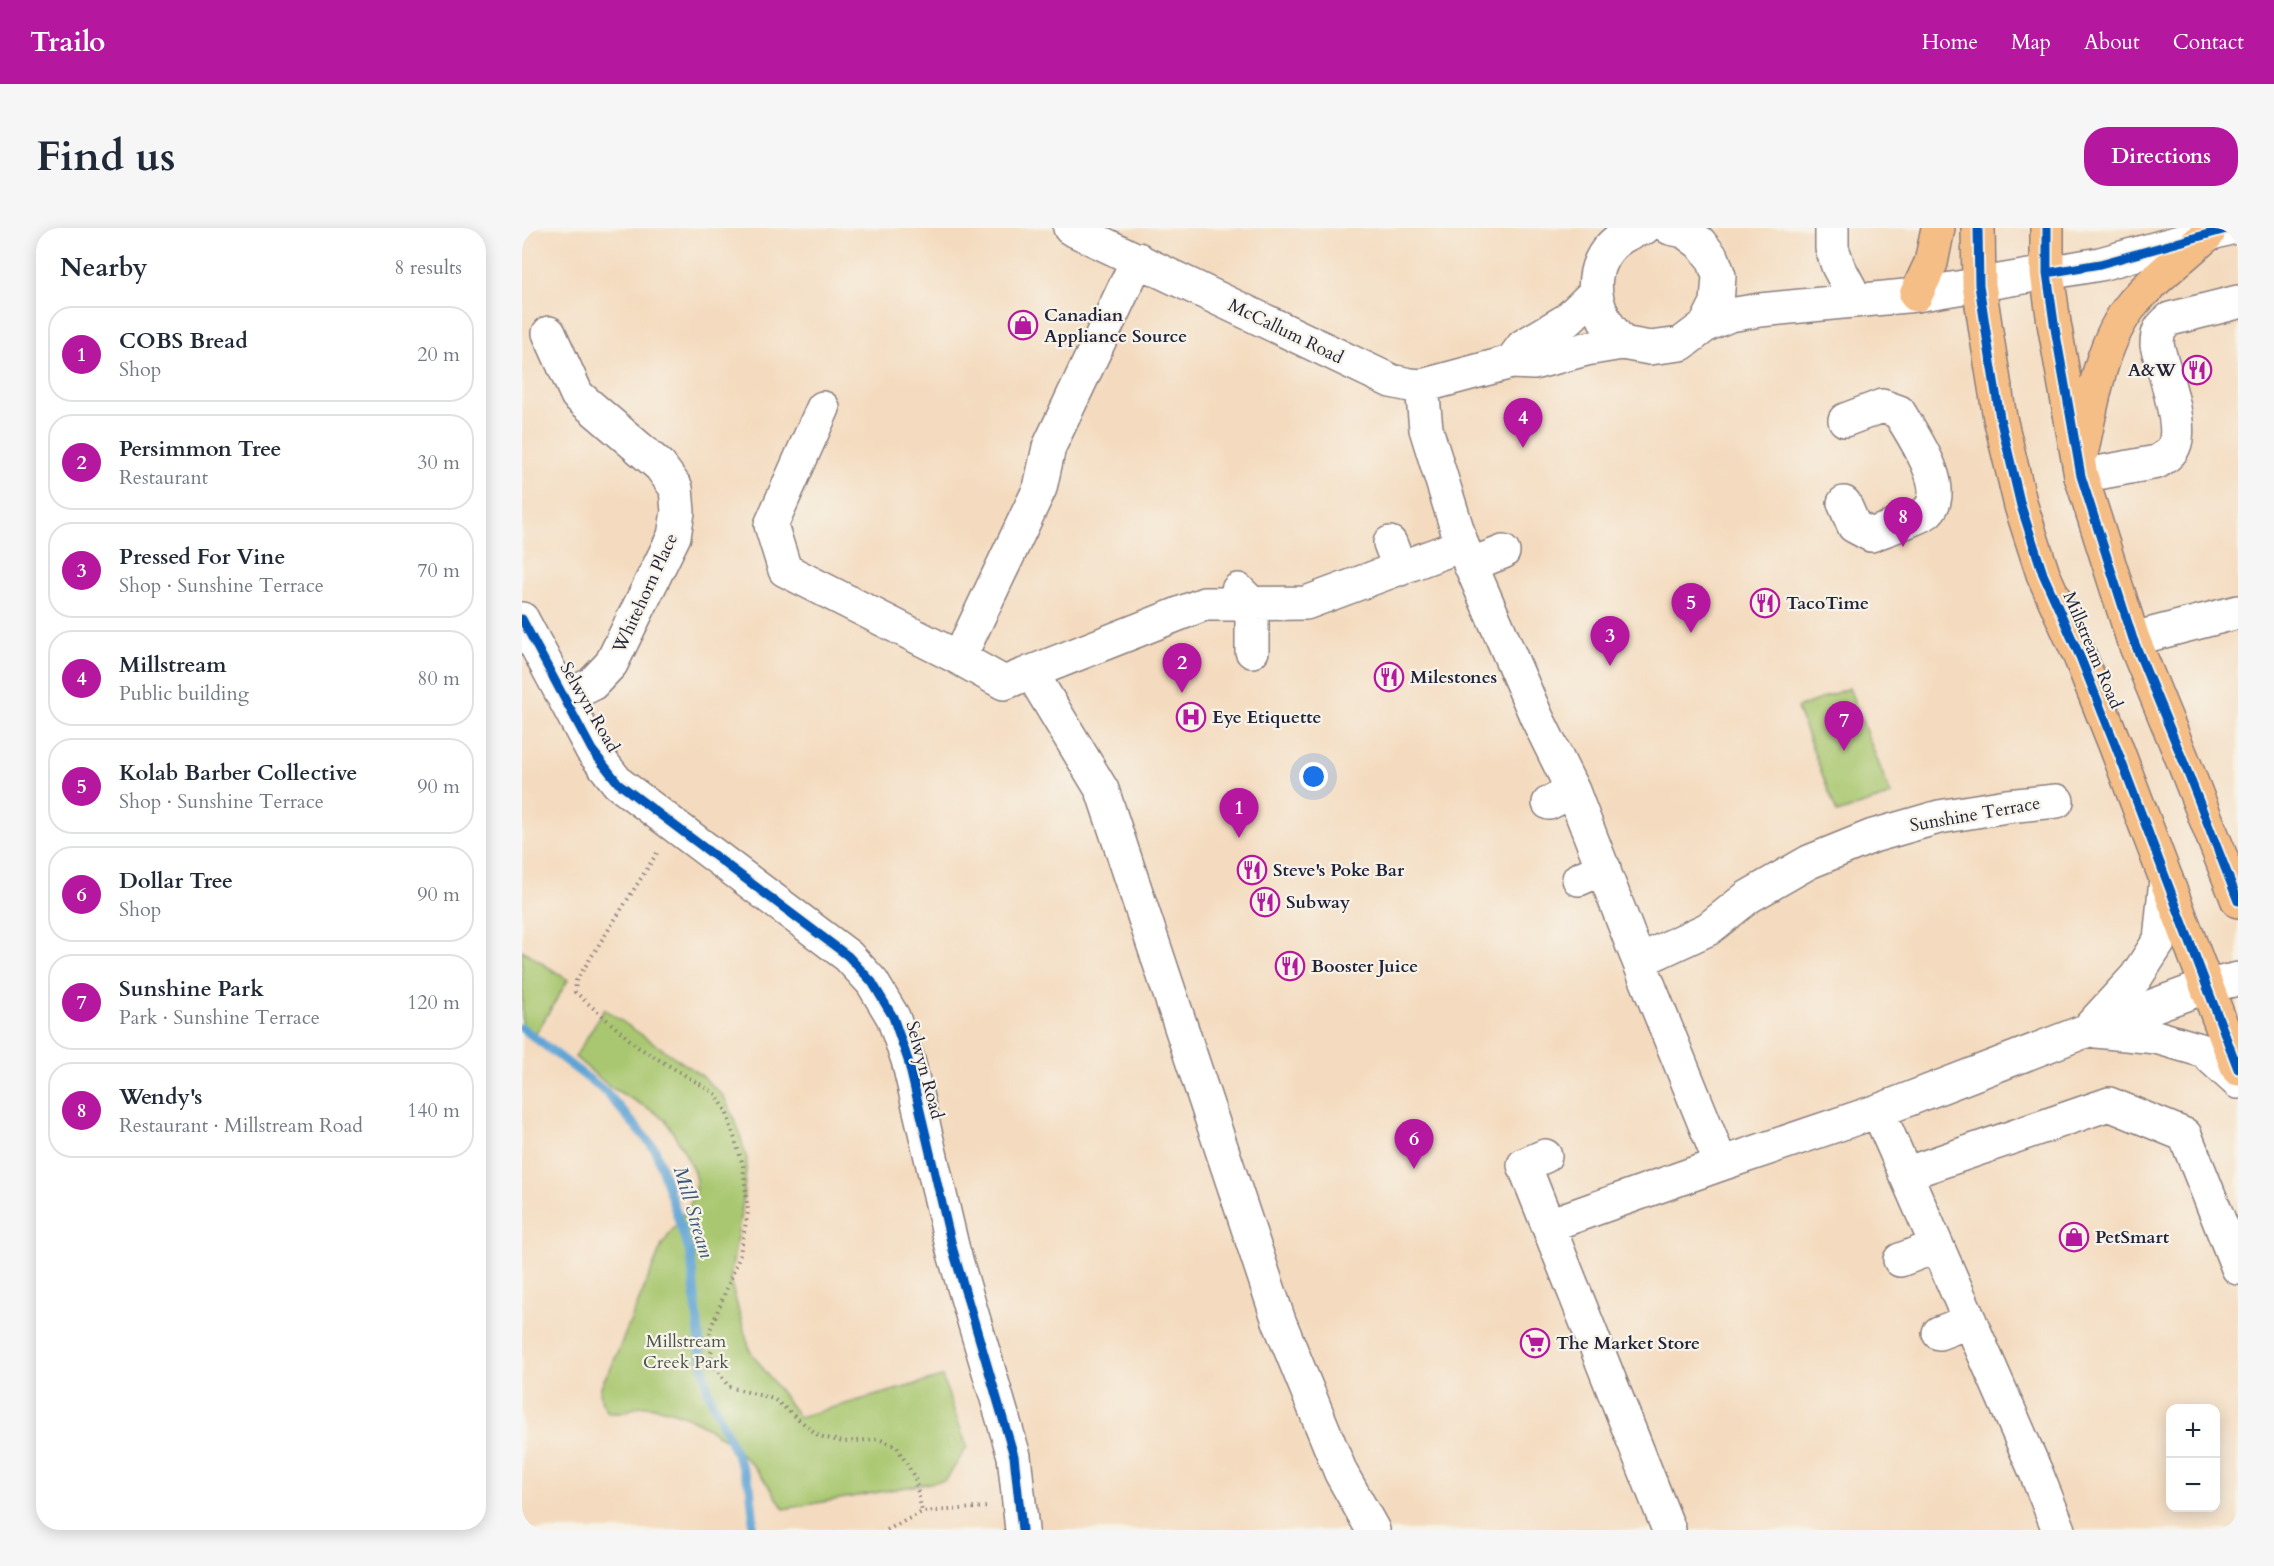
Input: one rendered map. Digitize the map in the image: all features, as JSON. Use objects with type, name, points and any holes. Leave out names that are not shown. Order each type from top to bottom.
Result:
[{"type":"main road","points":[[1916,295],[1931,263],[1938,228]]},
{"type":"main road","name":"Millstream Road","points":[[1978,228],[1979,285],[2000,418],[2021,506],[2043,574],[2081,659],[2166,879],[2223,983],[2238,1069]]},
{"type":"main road","points":[[2047,228],[2047,273],[2061,369],[2080,471],[2133,639],[2238,901]]},
{"type":"main road","points":[[2080,471],[2095,387],[2117,326],[2133,303],[2207,230]]},
{"type":"street","points":[[1832,228],[1832,248],[1838,266],[1856,300]]},
{"type":"street","points":[[1622,343],[1603,317],[1595,292],[1596,274],[1602,257],[1614,242],[1634,229]]},
{"type":"street","points":[[1679,229],[1701,243],[1713,259],[1719,276],[1717,303],[1706,325]]},
{"type":"street","points":[[1706,325],[1730,315],[1760,310],[1916,295],[2100,264],[2207,230]]},
{"type":"street","name":"McCallum Road","points":[[1085,231],[1138,259],[1391,381],[1410,386],[1422,386],[1511,362],[1533,363],[1586,349],[1622,343],[1650,348],[1681,344],[1706,325]]},
{"type":"street","points":[[959,658],[1040,488],[1049,447],[1110,342],[1138,259]]},
{"type":"street","points":[[1719,276],[1730,285],[1749,290],[1856,300]]},
{"type":"street","points":[[1511,362],[1523,346],[1568,320],[1595,292]]},
{"type":"street","points":[[2080,471],[2142,465],[2157,462],[2166,456],[2174,447],[2178,427],[2157,345],[2157,334],[2162,325],[2170,319],[2238,302]]},
{"type":"street","name":"Whitehorn Place","points":[[549,333],[578,395],[660,466],[676,488],[678,512],[674,536],[611,664],[592,684],[565,698]]},
{"type":"street","points":[[1422,386],[1426,429],[1466,555],[1527,722],[1627,953],[1652,1025],[1682,1100],[1722,1164]]},
{"type":"street","points":[[1844,503],[1854,526],[1871,535],[1927,513],[1937,496],[1933,474],[1899,412],[1882,406],[1845,420]]},
{"type":"street","points":[[824,408],[771,525],[785,570],[1004,683],[1108,634],[1204,604],[1245,597],[1306,603],[1381,563],[1503,552]]},
{"type":"street","points":[[1245,597],[1252,651]]},
{"type":"street","points":[[2133,639],[2238,612]]},
{"type":"street","name":"Selwyn Road","points":[[522,619],[592,750],[618,783],[848,956],[872,982],[893,1017],[908,1060],[953,1250],[1014,1456],[1022,1530]]},
{"type":"street","points":[[1031,672],[1102,790],[1279,1321],[1341,1473],[1373,1530]]},
{"type":"street","name":"Sunshine Terrace","points":[[1627,953],[1708,929],[1748,897],[1809,862],[1873,836],[1939,817],[2057,801]]},
{"type":"street","points":[[2088,1030],[2136,977],[2160,940],[2166,879]]},
{"type":"street","points":[[1549,1225],[1878,1111],[2088,1030],[2223,983]]},
{"type":"street","points":[[2088,1030],[2156,1037],[2204,1051],[2238,1082]]},
{"type":"street","points":[[1905,1174],[2109,1104],[2185,1135],[2238,1268]]},
{"type":"street","points":[[1878,1111],[1970,1321],[1991,1399],[2025,1474],[2059,1530]]},
{"type":"street","points":[[1545,1156],[1524,1165],[1549,1225],[1585,1292],[1673,1524]]},
{"type":"street","points":[[1900,1260],[1936,1246]]},
{"type":"street","points":[[1939,1333],[1970,1321]]},
{"type":"path","points":[[658,852],[576,981],[575,992],[638,1047],[716,1094],[726,1111],[743,1165],[748,1212],[739,1258],[710,1330],[712,1364],[729,1387],[774,1399],[819,1436],[843,1442],[879,1439],[897,1447],[915,1478],[922,1512]]},
{"type":"path","points":[[887,1530],[922,1512],[992,1507]]},
{"type":"green space","points":[[1849,688],[1891,795],[1837,813],[1797,708]]},
{"type":"green space","points":[[522,950],[568,980],[534,1037],[522,1032]]},
{"type":"green space","name":"Millstream Creek Park","points":[[604,1009],[702,1076],[724,1097],[738,1128],[747,1160],[730,1280],[750,1351],[799,1417],[942,1377],[967,1447],[946,1480],[784,1509],[759,1473],[744,1457],[709,1429],[690,1418],[648,1406],[620,1413],[608,1412],[601,1400],[602,1384],[611,1368],[662,1245],[690,1204],[696,1181],[683,1149],[666,1121],[653,1111],[610,1087],[575,1057]]},
{"type":"waterway","name":"Mill Stream","points":[[522,1028],[606,1092],[655,1149],[691,1257],[701,1354],[708,1391],[750,1486],[752,1530]]},
{"type":"cycle path","points":[[1978,228],[1979,285],[1987,338],[2000,418],[2021,506],[2043,574],[2081,659],[2116,747],[2238,1069]]},
{"type":"cycle path","points":[[2047,228],[2047,273],[2081,476],[2133,639],[2238,901]]},
{"type":"cycle path","points":[[2047,273],[2100,264],[2230,228]]},
{"type":"cycle path","points":[[522,619],[592,750],[618,783],[848,956],[872,982],[893,1017],[908,1060],[953,1250],[1014,1456],[1022,1530]]},
{"type":"place","name":"Canadian Appliance Source","points":[[1023,325]]},
{"type":"place","name":"A&W","points":[[2197,370]]},
{"type":"place","name":"Millstream","points":[[1523,448]]},
{"type":"place","name":"Wendy's","points":[[1903,547]]},
{"type":"place","name":"TacoTime","points":[[1765,603]]},
{"type":"place","name":"Kolab Barber Collective","points":[[1691,633]]},
{"type":"place","name":"Pressed For Vine","points":[[1610,666]]},
{"type":"place","name":"Milestones","points":[[1389,677]]},
{"type":"place","name":"Persimmon Tree","points":[[1182,693]]},
{"type":"place","name":"Eye Etiquette","points":[[1191,717]]},
{"type":"place","name":"Sunshine Park","points":[[1844,751]]},
{"type":"place","name":"COBS Bread","points":[[1239,838]]},
{"type":"place","name":"Steve's Poke Bar","points":[[1252,870]]},
{"type":"place","name":"Subway","points":[[1265,902]]},
{"type":"place","name":"Booster Juice","points":[[1290,966]]},
{"type":"place","name":"Dollar Tree","points":[[1414,1169]]},
{"type":"place","name":"PetSmart","points":[[2074,1237]]},
{"type":"place","name":"The Market Store","points":[[1535,1343]]}]
